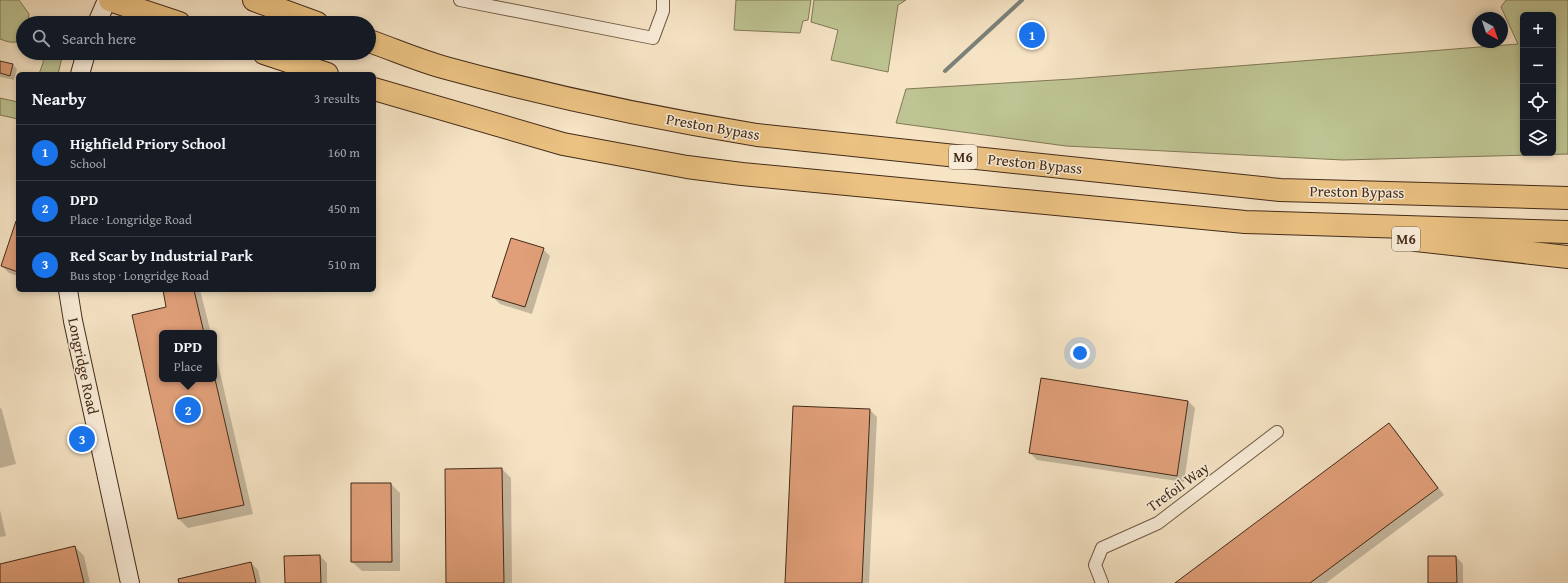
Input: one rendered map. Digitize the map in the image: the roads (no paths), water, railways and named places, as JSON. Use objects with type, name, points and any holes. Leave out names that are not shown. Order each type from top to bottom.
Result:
[{"type":"highway","points":[[110,0],[158,16]]},
{"type":"highway","points":[[254,0],[299,16]]},
{"type":"highway","name":"Preston Bypass","points":[[376,43],[445,67],[592,104],[757,135],[1280,190],[1568,198]]},
{"type":"highway","points":[[285,60],[320,72]]},
{"type":"highway","name":"M6","points":[[376,90],[563,144],[687,167],[742,174],[1245,222],[1568,257]]},
{"type":"highway","name":"M6","points":[[1302,190],[1568,183]]},
{"type":"highway","name":"M6","points":[[1245,222],[1568,232]]},
{"type":"main road","points":[[100,16],[107,0]]},
{"type":"main road","points":[[81,72],[84,60]]},
{"type":"main road","name":"Longridge Road","points":[[68,292],[73,321],[130,583]]},
{"type":"street","points":[[460,0],[653,38],[663,11],[663,0]]},
{"type":"street","name":"Trefoil Way","points":[[1102,583],[1095,565],[1102,548],[1158,524],[1278,432]]},
{"type":"waterway","points":[[945,71],[1022,0]]},
{"type":"place","name":"Highfield Priory School","points":[[1032,35]]},
{"type":"place","name":"DPD","points":[[188,410]]},
{"type":"place","name":"Red Scar by Industrial Park","points":[[82,439]]}]
